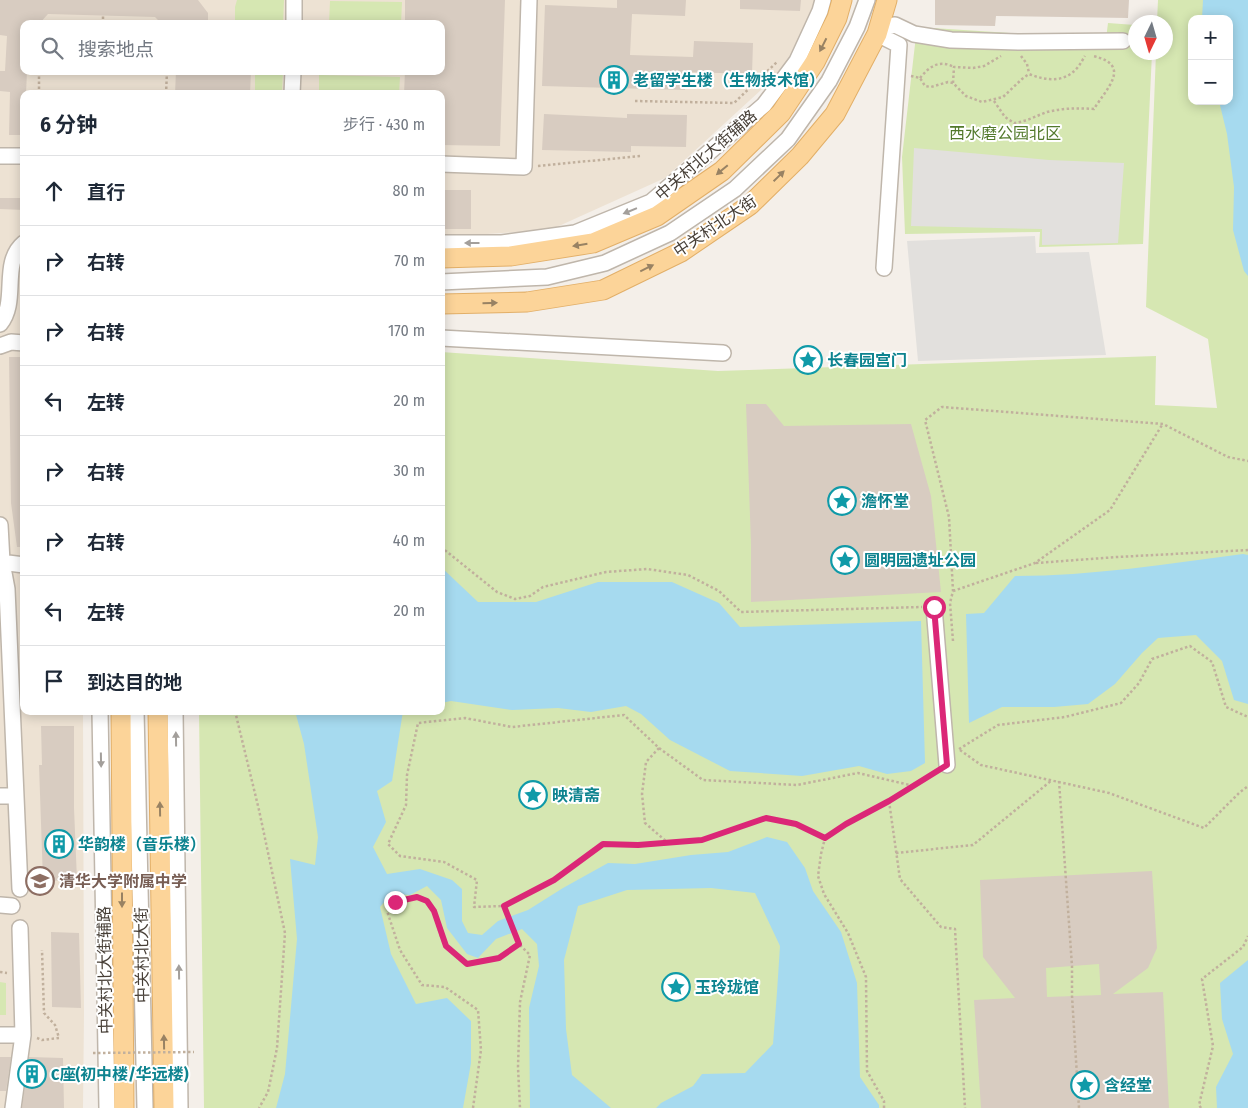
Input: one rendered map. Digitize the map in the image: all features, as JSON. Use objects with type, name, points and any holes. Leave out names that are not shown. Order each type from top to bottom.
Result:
[{"type":"main road","points":[[445,258],[511,256],[593,243],[657,216],[722,171],[781,113],[815,62],[837,18],[842,0]]},
{"type":"main road","name":"中关村北大街","points":[[445,304],[527,302],[603,290],[681,252],[750,205],[800,156],[835,114],[878,31],[887,0]]},
{"type":"main road","name":"中关村北大街","points":[[120,715],[124,1108]]},
{"type":"main road","name":"中关村北大街","points":[[158,715],[164,1108]]},
{"type":"street","points":[[294,0],[294,20]]},
{"type":"street","points":[[445,164],[524,167],[529,0]]},
{"type":"street","name":"中关村北大街辅路","points":[[445,243],[502,243],[575,232],[651,202],[764,105],[797,61],[820,11],[823,0]]},
{"type":"street","name":"中关村北大街","points":[[445,282],[548,277],[605,263],[670,233],[735,189],[788,139],[829,81],[858,27],[866,0]]},
{"type":"street","points":[[878,31],[896,25],[914,34],[951,40],[1123,41]]},
{"type":"street","points":[[878,31],[899,45],[884,268]]},
{"type":"street","points":[[292,90],[293,75]]},
{"type":"street","points":[[0,156],[20,156]]},
{"type":"street","points":[[0,324],[7,316],[11,259],[20,248]]},
{"type":"street","points":[[445,338],[724,353]]},
{"type":"street","points":[[0,346],[11,342],[20,343]]},
{"type":"street","points":[[0,525],[1,562],[7,589],[18,707],[16,796],[20,890]]},
{"type":"street","points":[[1,562],[20,564]]},
{"type":"street","points":[[934,607],[947,765]]},
{"type":"street","name":"中关村北大街辅路","points":[[100,715],[108,1108]]},
{"type":"street","name":"中关村北大街","points":[[136,715],[145,1108]]},
{"type":"street","points":[[175,715],[180,1108]]},
{"type":"street","points":[[0,796],[16,796]]},
{"type":"street","points":[[13,1108],[23,1035],[20,928]]},
{"type":"street","points":[[0,1034],[23,1035]]},
{"type":"path","points":[[103,15],[103,20]]},
{"type":"path","points":[[1016,54],[1023,57],[1029,74]]},
{"type":"path","points":[[635,101],[734,103],[784,55]]},
{"type":"path","points":[[920,78],[927,69],[936,65],[947,63],[954,68],[973,68],[984,66],[996,58],[1006,55]]},
{"type":"path","points":[[994,101],[1005,117],[1014,123],[1020,123],[1050,112],[1068,108],[1094,109],[1101,97],[1110,88],[1114,76],[1112,67],[1106,60],[1086,55],[1074,71],[1058,80],[1029,74]]},
{"type":"path","points":[[953,83],[954,68]]},
{"type":"path","points":[[898,71],[920,78],[925,86],[931,87],[948,82],[953,83],[966,96],[982,102],[994,101],[1003,97],[1029,74]]},
{"type":"path","points":[[39,75],[39,90]]},
{"type":"path","points":[[166,90],[167,75]]},
{"type":"path","points":[[524,167],[640,156]]},
{"type":"path","points":[[445,550],[497,592],[515,600],[530,596],[543,587],[606,572],[647,569],[688,575],[719,591],[741,612],[934,607],[950,604],[953,591],[949,517],[925,420],[942,407],[1163,424],[1228,456],[1248,461]]},
{"type":"path","points":[[1035,564],[1110,510],[1163,424]]},
{"type":"path","points":[[953,591],[1035,564],[1117,557],[1248,550]]},
{"type":"path","points":[[884,1108],[884,1102],[867,1071],[866,977],[848,933],[824,894],[818,876],[825,838],[947,765],[959,749],[998,725],[1065,717],[1122,703],[1139,682],[1152,659],[1190,646],[1212,662],[1226,707],[1248,717]]},
{"type":"path","points":[[236,715],[259,810],[285,933],[277,1048],[268,1092],[259,1108]]},
{"type":"path","points":[[825,838],[796,824],[766,818],[702,840],[638,845],[603,844],[554,880],[504,906],[474,907],[477,880],[444,862],[400,856],[388,844],[406,805],[407,775],[418,723],[464,718],[512,727],[624,715],[659,748],[703,780],[798,785],[858,773],[914,786]]},
{"type":"path","points":[[659,748],[646,762],[642,794],[645,824],[668,842]]},
{"type":"path","points":[[959,749],[981,765],[1108,793],[1204,828],[1248,786]]},
{"type":"path","points":[[896,853],[973,845],[1052,780]]},
{"type":"path","points":[[1059,781],[1072,966],[1079,1108]]},
{"type":"path","points":[[889,801],[900,879],[941,927],[955,929],[965,1108]]},
{"type":"path","points":[[473,1108],[481,1050],[478,1010],[445,987],[422,985],[400,950],[387,911],[395,902],[404,899],[417,897],[427,901],[434,911],[446,946],[467,964],[499,958],[519,944]]},
{"type":"path","points":[[504,906],[519,944],[530,955],[520,1002],[518,1066],[520,1108]]},
{"type":"path","points":[[1200,1108],[1199,1105],[1213,1046],[1202,979],[1243,947],[1248,936]]},
{"type":"path","points":[[23,1035],[42,1040],[59,1038],[55,1025],[44,1013],[42,950]]},
{"type":"path","points":[[93,1053],[194,1052]]},
{"type":"shaded area","points":[[0,0],[820,0],[792,56],[761,90],[665,178],[550,230],[445,237],[445,90],[20,90],[20,715],[83,715],[83,1108],[0,1108]]},
{"type":"shaded area","points":[[914,148],[1049,160],[1124,163],[1118,243],[1042,245],[1042,229],[911,226]]},
{"type":"shaded area","points":[[1035,236],[1036,253],[1089,252],[1106,355],[918,361],[907,241]]},
{"type":"green space","points":[[237,0],[284,0],[283,20],[235,20]]},
{"type":"green space","name":"圆明园遗址公园","points":[[1158,0],[1248,0],[1248,1108],[204,1108],[199,715],[445,715],[445,352],[718,371],[1156,356],[1155,405],[1217,408],[1208,339],[1146,307],[1156,60],[1173,60],[1173,15],[1157,15]]},
{"type":"green space","points":[[330,1],[402,2],[401,20],[329,20]]},
{"type":"green space","name":"西水磨公园北区","points":[[1108,23],[1128,24],[1128,60],[1152,60],[1143,244],[1039,247],[1040,232],[905,234],[902,157],[917,27],[1106,39]]},
{"type":"green space","points":[[255,75],[283,75],[282,90],[255,90]]},
{"type":"green space","points":[[319,75],[400,77],[399,90],[319,90]]},
{"type":"green space","points":[[0,982],[6,983],[6,1015],[0,1015]]},
{"type":"water","points":[[1203,0],[1248,0],[1248,276],[1244,271],[1233,230],[1234,187],[1227,134],[1220,105],[1233,105],[1233,15],[1202,15]]},
{"type":"water","points":[[1243,554],[1248,555],[1248,704],[1234,700],[1222,661],[1196,635],[1158,638],[1115,684],[1088,704],[1054,707],[1002,707],[969,723],[966,614],[984,613],[1015,576],[1101,572]]},
{"type":"water","points":[[445,571],[478,602],[536,602],[598,582],[672,582],[719,603],[740,627],[921,621],[925,763],[911,771],[887,774],[859,766],[802,776],[730,771],[670,740],[641,714],[626,706],[591,712],[558,708],[512,710],[451,701],[445,702]]},
{"type":"water","points":[[296,715],[402,715],[392,781],[377,791],[386,822],[373,847],[387,874],[420,869],[452,880],[462,889],[462,921],[468,933],[482,935],[498,921],[528,910],[608,863],[635,864],[691,855],[728,852],[767,837],[787,842],[805,868],[813,891],[841,932],[857,983],[860,1077],[879,1105],[879,1108],[656,1108],[661,1103],[693,1086],[702,1074],[745,1073],[773,1044],[780,946],[755,893],[711,888],[627,890],[578,906],[564,960],[566,1029],[572,1075],[611,1108],[530,1108],[529,1008],[539,966],[537,944],[522,929],[496,939],[478,958],[467,954],[447,928],[441,900],[427,886],[410,895],[391,894],[380,907],[391,954],[416,1004],[447,998],[471,1021],[471,1063],[463,1108],[276,1108],[285,1074],[297,939],[290,859],[315,865],[318,837],[304,744]]},
{"type":"water","points":[[1248,960],[1248,1108],[1217,1108],[1216,1087],[1233,1054],[1222,1019],[1220,983]]},
{"type":"building","points":[[0,0],[198,0],[208,13],[208,20],[158,20],[155,17],[48,14],[43,20],[20,20],[20,75],[27,75],[26,90],[20,90],[20,135],[9,135],[10,92],[0,91],[0,71],[5,71],[7,36],[0,35]]},
{"type":"building","points":[[405,0],[505,0],[500,146],[445,145],[445,90],[404,90],[405,75],[445,75],[445,20],[405,20]]},
{"type":"building","name":"老留学生楼（生物技术馆）","points":[[617,0],[686,0],[685,16],[632,14],[630,55],[693,57],[694,41],[753,43],[752,74],[686,72],[685,90],[542,86],[545,5],[617,8]]},
{"type":"building","points":[[740,0],[801,0],[800,11],[740,9]]},
{"type":"building","points":[[935,0],[1129,0],[1128,18],[996,16],[995,26],[935,25]]},
{"type":"building","points":[[176,75],[251,75],[250,90],[175,90]]},
{"type":"building","points":[[544,114],[627,118],[627,114],[687,115],[686,147],[631,146],[631,152],[542,150]]},
{"type":"building","points":[[445,190],[471,190],[471,229],[445,229]]},
{"type":"building","points":[[0,198],[20,198],[20,210],[0,209]]},
{"type":"building","points":[[9,357],[20,357],[20,547],[17,547],[11,503]]},
{"type":"building","points":[[746,404],[766,404],[784,426],[911,424],[931,496],[941,592],[751,602]]},
{"type":"building","points":[[41,726],[74,726],[74,808],[77,880],[43,881],[39,765],[42,765]]},
{"type":"building","points":[[1152,871],[1157,948],[1148,968],[1113,994],[1163,992],[1169,1108],[981,1108],[974,1000],[1015,998],[983,957],[980,880]],"holes":[[[1099,964],[1101,995],[1047,997],[1046,968]]]},
{"type":"building","points":[[51,932],[79,933],[81,1008],[52,1007]]},
{"type":"building","points":[[0,1057],[11,1057],[6,1091],[0,1091]]},
{"type":"building","name":"C座(初中楼/华远楼)","points":[[29,1057],[63,1058],[64,1108],[22,1108]]},
{"type":"place","name":"老留学生楼（生物技术馆）","points":[[614,80]]},
{"type":"place","name":"长春园宫门","points":[[808,360]]},
{"type":"place","name":"澹怀堂","points":[[842,501]]},
{"type":"place","name":"圆明园遗址公园","points":[[845,560]]},
{"type":"place","name":"映清斋","points":[[533,795]]},
{"type":"place","name":"华韵楼（音乐楼）","points":[[59,844]]},
{"type":"place","name":"清华大学附属中学","points":[[40,881]]},
{"type":"place","name":"玉玲珑馆","points":[[676,987]]},
{"type":"place","name":"C座(初中楼/华远楼)","points":[[32,1074]]},
{"type":"place","name":"含经堂","points":[[1085,1085]]},
{"type":"route","points":[[395,902],[417,897],[427,901],[434,911],[446,946],[467,964],[499,958],[519,944],[504,906],[554,880],[603,844],[638,845],[702,840],[766,818],[796,824],[825,838],[947,765],[934,607]]}]
